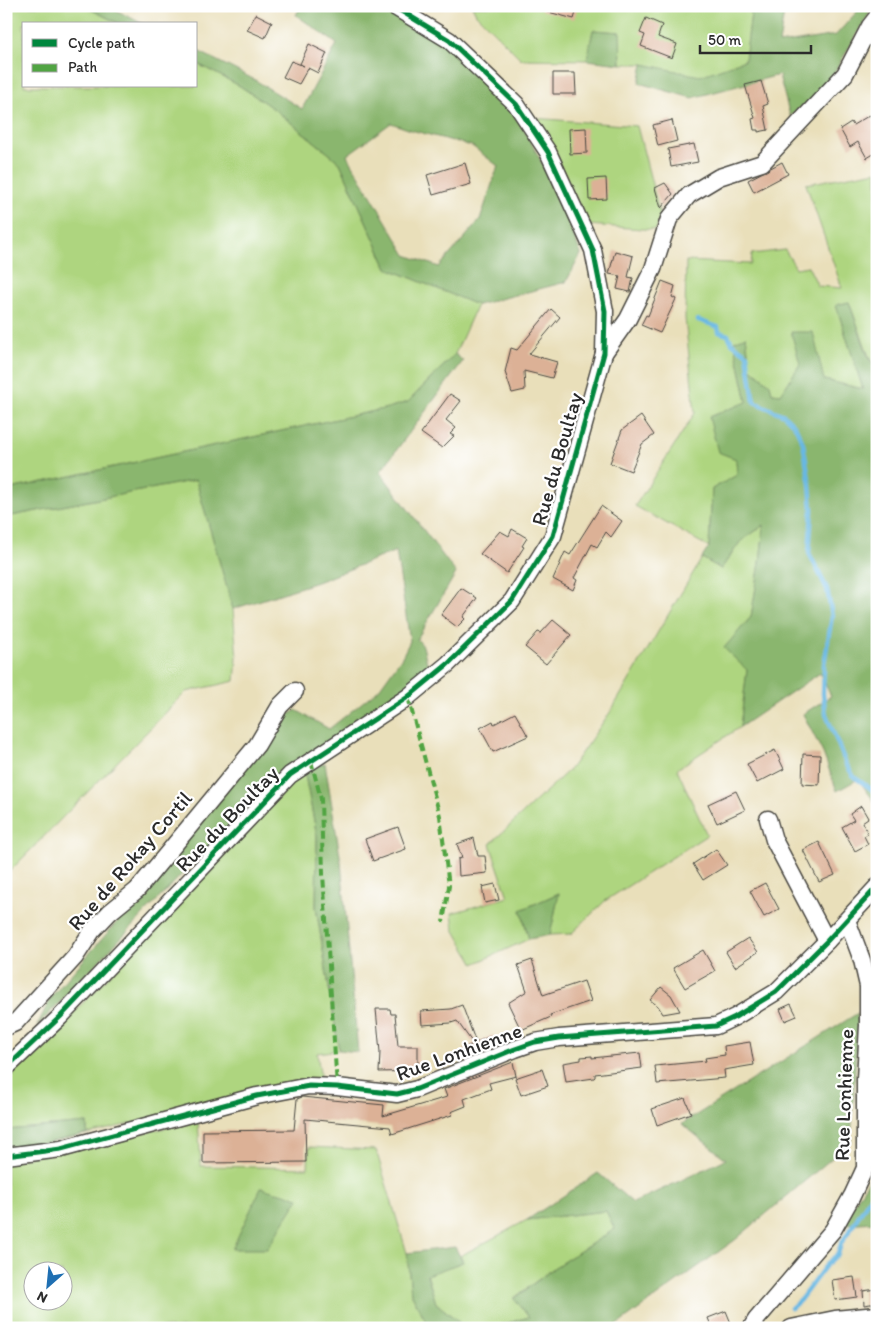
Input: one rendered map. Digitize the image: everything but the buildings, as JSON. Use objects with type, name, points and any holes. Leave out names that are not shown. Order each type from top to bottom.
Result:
[{"type":"street","name":"Rue du Boultay","points":[[6,1068],[60,1017],[290,775],[408,697],[448,664],[512,601],[553,536],[604,353],[605,311],[593,250],[548,152],[516,104],[449,40],[393,6]]},
{"type":"street","points":[[604,353],[628,319],[648,278],[669,219],[689,195],[719,178],[762,164],[845,74],[870,26],[877,17]]},
{"type":"street","name":"Rue de Rokay Cortil","points":[[6,1027],[15,1023],[75,957],[92,931],[110,912],[136,890],[257,745],[280,706],[295,691]]},
{"type":"street","points":[[768,819],[774,840],[827,941]]},
{"type":"street","name":"Rue Lonhienne","points":[[6,1156],[61,1149],[258,1096],[309,1086],[337,1087],[397,1094],[417,1089],[535,1042],[560,1038],[716,1026],[735,1017],[776,992],[877,887]]},
{"type":"street","name":"Rue Lonhienne","points":[[751,1328],[833,1230],[852,1196],[864,1168],[868,986],[862,960],[847,920]]},
{"type":"street","points":[[791,1328],[835,1319],[877,1315]]},
{"type":"green space","points":[[6,6],[84,6],[116,22],[22,22],[22,88],[198,88],[198,64],[240,86],[274,109],[340,163],[387,268],[477,305],[455,354],[408,402],[384,409],[6,490]]},
{"type":"green space","points":[[84,6],[108,6],[139,22],[116,22]]},
{"type":"green space","points":[[301,6],[382,6],[445,43],[512,106],[554,186],[581,254],[566,282],[477,305],[387,268],[340,163],[274,109],[240,86],[198,64],[198,51],[255,80],[302,109],[337,44],[296,15]],"holes":[[[391,123],[472,146],[498,166],[480,220],[439,267],[406,255],[347,155]]]},
{"type":"green space","points":[[472,6],[752,6],[745,60],[700,77],[643,64],[621,64],[619,32],[593,30],[587,60],[521,59],[476,14]]},
{"type":"green space","points":[[752,6],[785,6],[779,44],[836,35],[862,6],[874,6],[823,91],[790,116],[779,75],[692,98],[639,83],[643,64],[700,76],[745,60]]},
{"type":"green space","points":[[593,30],[620,32],[621,64],[587,60]]},
{"type":"green space","points":[[533,118],[637,126],[660,215],[656,230],[588,225]]},
{"type":"green space","points":[[877,171],[877,368],[870,359],[849,302],[836,305],[863,389],[824,380],[800,364],[782,394],[772,393],[770,384],[750,368],[746,336],[734,342],[747,402],[736,459],[737,475],[712,489],[709,547],[635,506],[695,413],[685,318],[686,261],[751,264],[752,254],[785,250],[796,268],[808,266],[818,286],[842,288],[806,184]]},
{"type":"green space","points":[[849,302],[869,359],[877,368],[877,805],[858,779],[837,791],[823,753],[803,714],[831,696],[820,673],[740,727],[747,670],[724,648],[751,617],[764,525],[740,542],[721,569],[702,558],[709,547],[712,489],[737,475],[736,459],[718,452],[709,417],[747,402],[734,341],[746,336],[750,368],[770,384],[772,393],[781,394],[800,364],[791,332],[813,332],[824,380],[863,389],[836,305]]},
{"type":"green space","points":[[455,354],[463,361],[380,472],[456,573],[417,639],[423,646],[429,671],[368,718],[287,767],[37,1026],[51,997],[146,889],[276,723],[296,710],[329,729],[379,689],[402,657],[410,641],[396,551],[317,582],[233,609],[196,480],[6,517],[6,490],[384,409],[408,402]]},
{"type":"green space","points":[[196,480],[233,609],[237,658],[235,681],[186,692],[6,875],[6,517]]},
{"type":"green space","points":[[764,525],[751,617],[725,648],[747,670],[740,727],[677,769],[707,835],[605,901],[571,934],[550,935],[559,893],[521,910],[529,939],[474,964],[454,929],[452,913],[508,897],[490,844],[570,769],[611,711],[702,558],[721,569],[740,542]]},
{"type":"green space","points":[[325,763],[341,862],[358,1052],[339,1050],[316,907],[317,836],[304,770]]},
{"type":"green space","points":[[304,770],[317,836],[316,907],[339,1050],[317,1053],[321,1079],[87,1134],[87,1123],[6,1130],[6,1079],[95,991]]},
{"type":"green space","points":[[559,893],[550,935],[529,939],[521,910]]},
{"type":"green space","points":[[858,1013],[851,1142],[735,1240],[613,1328],[490,1328],[529,1317],[514,1299],[555,1267],[615,1229],[606,1211],[527,1220],[598,1173],[633,1203],[726,1159],[682,1124]]},
{"type":"green space","points":[[198,1121],[201,1166],[308,1168],[309,1147],[376,1150],[407,1253],[411,1293],[428,1325],[422,1328],[6,1328],[6,1162]]},
{"type":"green space","points":[[87,1123],[87,1134],[14,1150],[6,1150],[6,1130]]},
{"type":"green space","points":[[877,1167],[877,1222],[841,1224]]},
{"type":"green space","points":[[261,1188],[299,1198],[267,1249],[232,1249]]},
{"type":"green space","points":[[606,1211],[615,1229],[555,1267],[514,1298],[529,1317],[490,1328],[466,1328],[436,1303],[427,1274],[463,1262],[460,1256],[527,1220]]},
{"type":"green space","points":[[455,1247],[463,1262],[427,1275],[436,1303],[466,1328],[422,1328],[428,1325],[411,1293],[407,1253]]},
{"type":"waterway","points":[[698,320],[718,327],[719,332],[728,335],[732,343],[747,354],[754,402],[784,415],[795,426],[803,443],[812,510],[809,553],[827,589],[832,616],[824,665],[823,694],[826,714],[846,764],[854,777],[877,793]]},
{"type":"waterway","points":[[791,1308],[800,1300],[827,1264],[838,1254],[841,1244],[871,1196],[877,1194]]},
{"type":"marked path","points":[[408,697],[440,816],[449,886],[443,922]]},
{"type":"marked path","points":[[311,761],[321,799],[323,874],[337,1087]]},
{"type":"cycle path","points":[[6,1068],[60,1017],[290,775],[408,697],[448,664],[512,601],[553,536],[604,353],[605,311],[593,250],[548,152],[516,104],[449,40],[393,6]]},
{"type":"cycle path","points":[[6,1156],[61,1149],[257,1096],[309,1086],[337,1087],[397,1094],[417,1089],[535,1042],[559,1038],[716,1026],[735,1017],[776,992],[877,887]]}]
